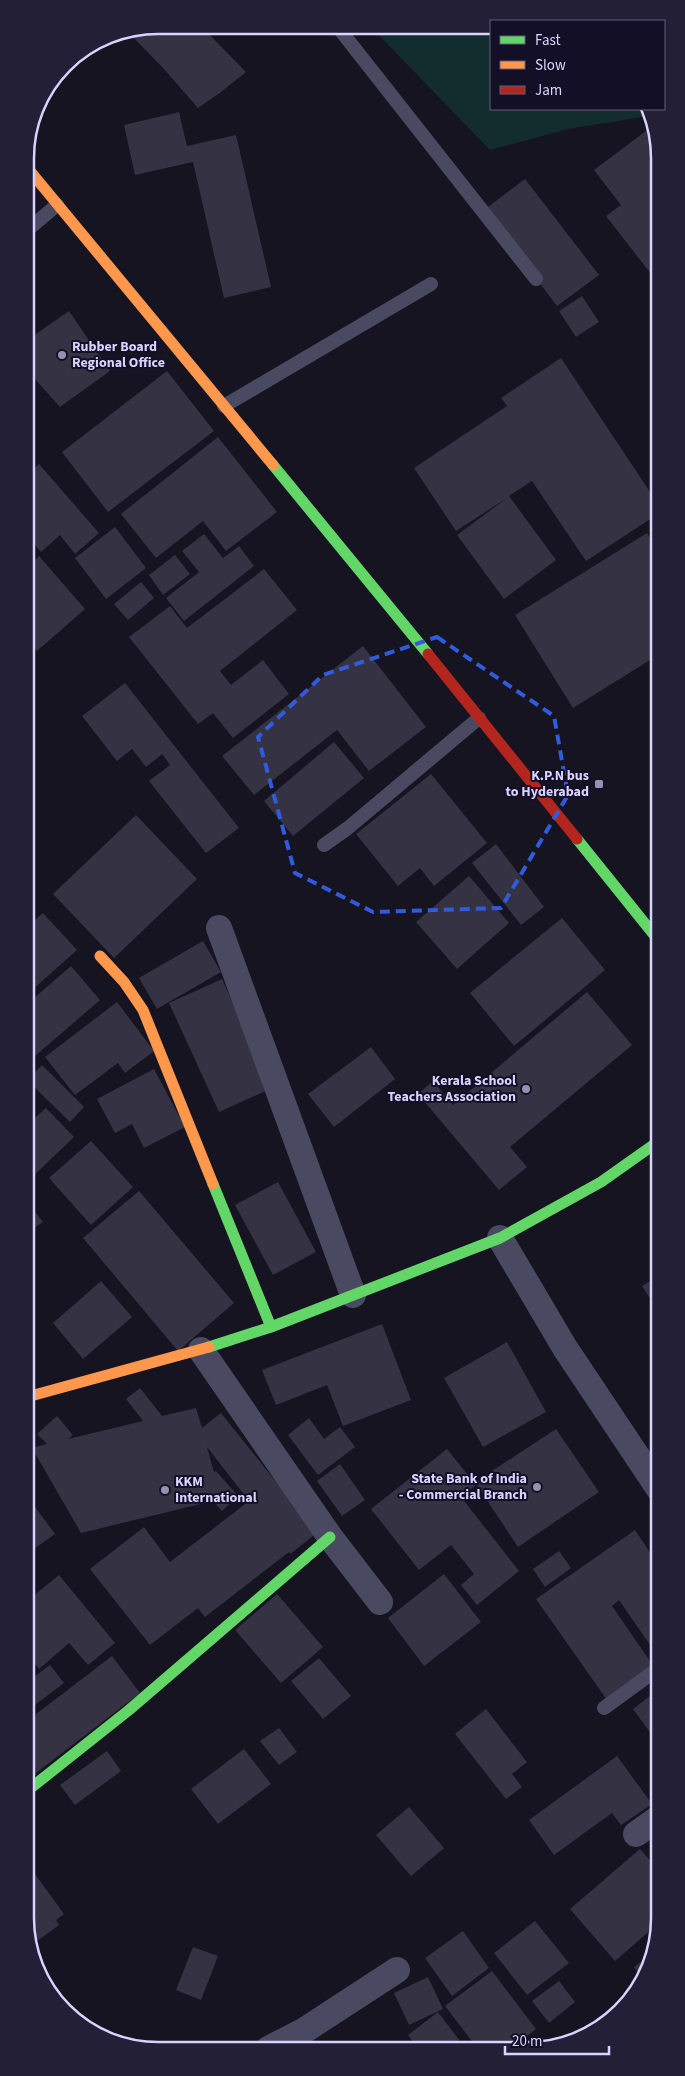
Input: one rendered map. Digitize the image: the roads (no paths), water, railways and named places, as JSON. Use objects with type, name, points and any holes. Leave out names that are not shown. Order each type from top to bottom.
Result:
[{"type":"street","points":[[34,177],[368,579],[651,932]]},
{"type":"street","points":[[219,928],[353,1295]]},
{"type":"street","points":[[100,956],[124,982],[143,1010],[271,1327]]},
{"type":"street","points":[[34,1395],[201,1350],[271,1327],[500,1238],[601,1182],[651,1147]]},
{"type":"street","points":[[500,1238],[565,1348],[651,1477]]},
{"type":"street","points":[[201,1350],[330,1538],[380,1602]]},
{"type":"street","points":[[34,1785],[129,1710],[330,1538]]},
{"type":"street","points":[[636,1834],[651,1823]]},
{"type":"street","points":[[280,2042],[305,2030],[396,1970]]},
{"type":"lane","points":[[343,34],[536,279]]},
{"type":"lane","points":[[34,224],[57,205]]},
{"type":"lane","points":[[224,406],[431,284]]},
{"type":"lane","points":[[324,845],[356,822],[479,718]]},
{"type":"lane","points":[[604,1708],[651,1674]]},
{"type":"place","name":"Rubber Board Regional Office","points":[[62,355]]},
{"type":"place","name":"K.P.N bus to Hyderabad","points":[[599,784]]},
{"type":"place","name":"Kerala School Teachers Association","points":[[526,1089]]},
{"type":"place","name":"State Bank of India - Commercial Branch","points":[[537,1487]]},
{"type":"place","name":"KKM International","points":[[165,1490]]}]
